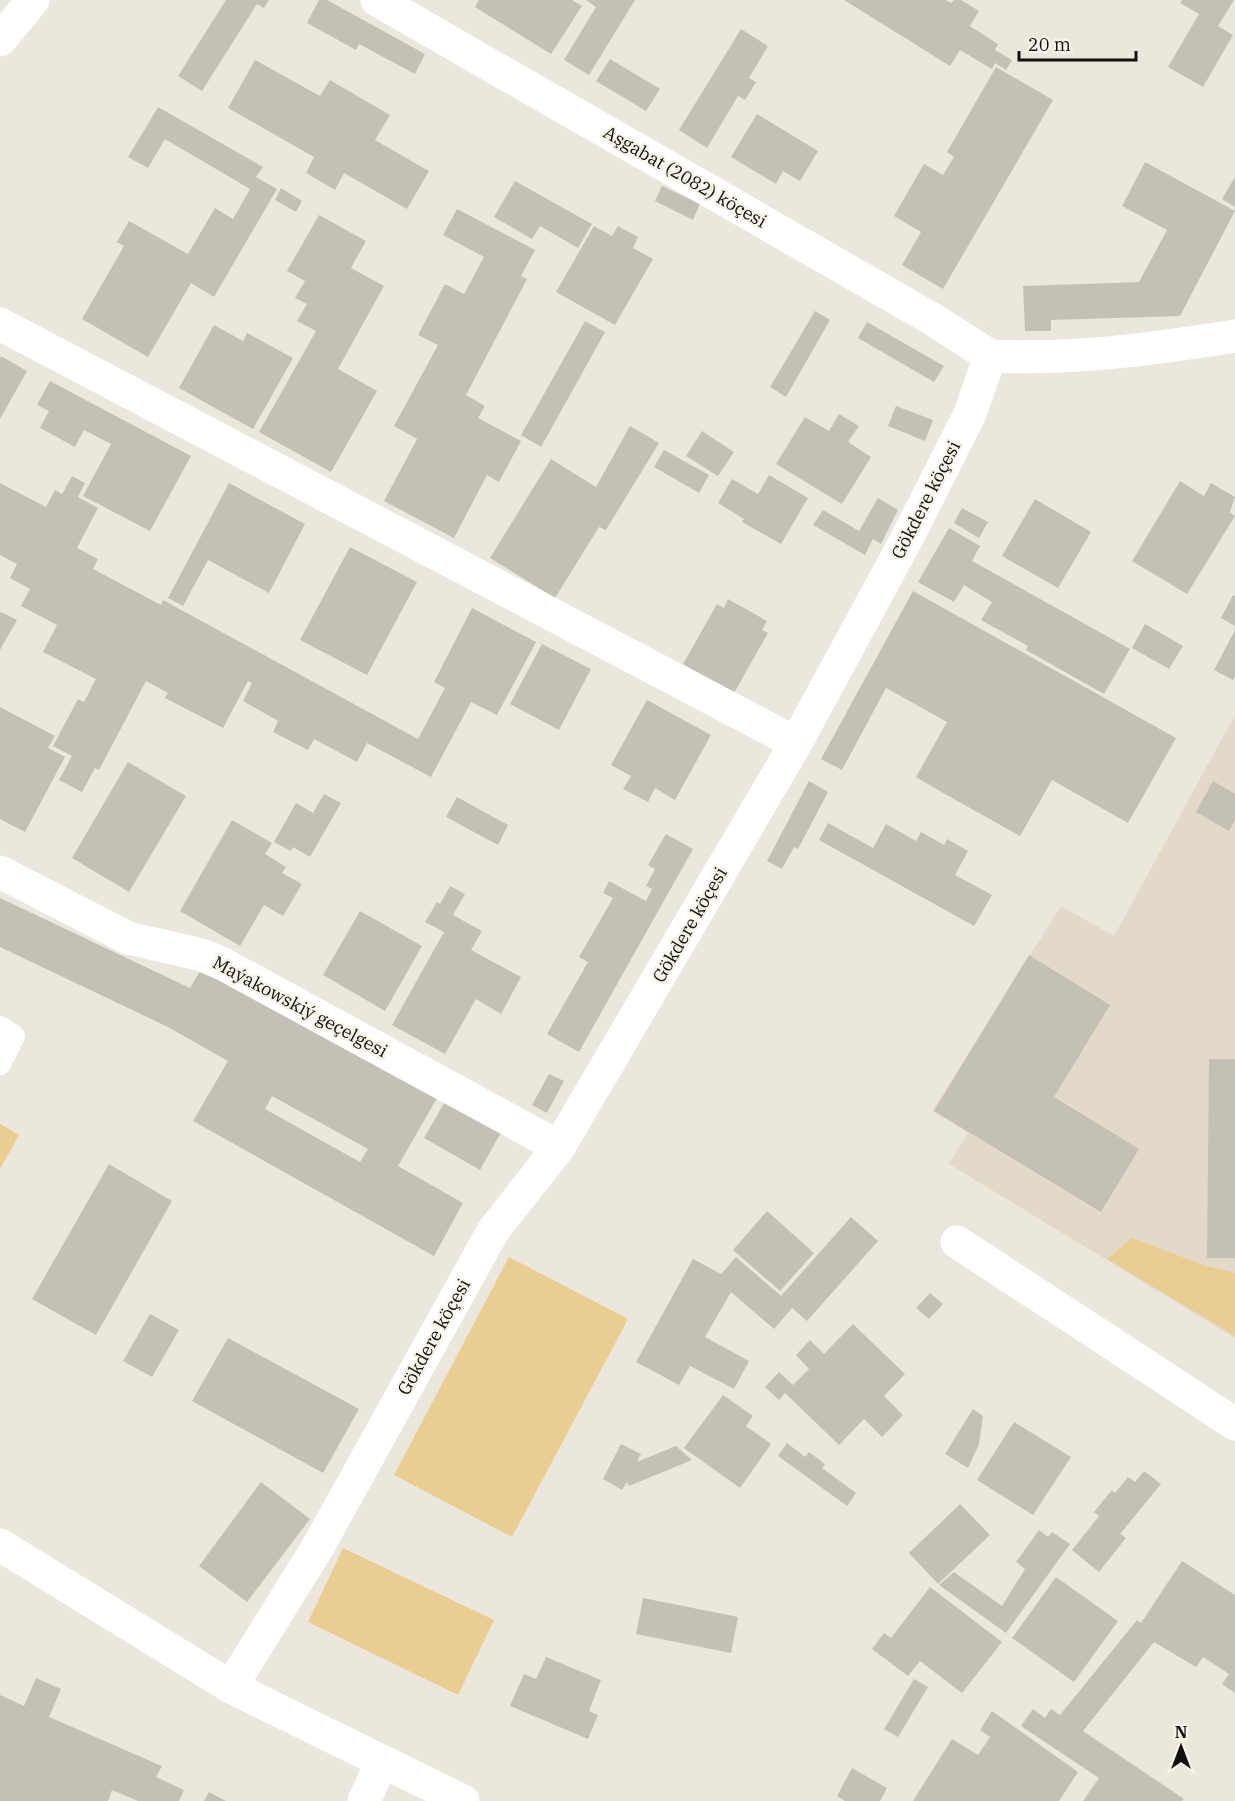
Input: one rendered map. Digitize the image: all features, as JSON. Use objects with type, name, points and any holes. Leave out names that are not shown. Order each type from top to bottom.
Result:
[{"type":"street","points":[[0,40],[33,0]]},
{"type":"street","name":"Aşgabat (2082) köçesi","points":[[378,0],[934,320],[990,356]]},
{"type":"street","points":[[0,324],[796,743]]},
{"type":"street","points":[[990,356],[1044,358],[1123,353],[1235,336]]},
{"type":"street","name":"Gökdere köçesi","points":[[231,1687],[319,1545],[494,1231],[560,1148],[796,743],[905,542],[954,446],[970,414],[990,356]]},
{"type":"street","name":"Maýakowskiý geçelgesi","points":[[0,872],[128,938],[202,955],[223,964],[560,1148]]},
{"type":"street","points":[[957,1242],[1235,1424]]},
{"type":"street","points":[[0,1545],[231,1687],[463,1801]]},
{"type":"street","points":[[364,1801],[382,1762]]},
{"type":"lane","points":[[0,1027],[14,1036],[0,1064]]},
{"type":"shaded area","points":[[1235,715],[1235,1338],[949,1164],[968,1133],[932,1111],[1061,906],[1114,936]]},
{"type":"shaded area","points":[[0,1124],[19,1135],[0,1169]]},
{"type":"shaded area","points":[[1132,1238],[1206,1266],[1235,1273],[1235,1336],[1107,1259]]},
{"type":"shaded area","points":[[509,1257],[628,1319],[512,1537],[394,1475]]},
{"type":"shaded area","points":[[343,1548],[494,1620],[458,1695],[308,1622]]},
{"type":"building","points":[[226,0],[269,0],[264,8],[257,4],[202,91],[178,76]]},
{"type":"building","points":[[319,0],[327,0],[425,54],[415,74],[359,44],[356,50],[307,23]]},
{"type":"building","points":[[479,0],[572,0],[582,6],[551,54],[475,7]]},
{"type":"building","points":[[586,0],[635,0],[589,75],[564,60],[596,7]]},
{"type":"building","points":[[844,0],[946,0],[951,3],[954,0],[961,0],[979,11],[970,26],[998,44],[995,50],[1012,60],[1006,70],[995,63],[992,69],[960,50],[950,66]]},
{"type":"building","points":[[1182,0],[1234,0],[1218,26],[1233,35],[1203,87],[1168,67],[1199,14],[1180,3]]},
{"type":"building","points":[[741,29],[768,46],[749,78],[756,82],[745,100],[738,96],[707,148],[679,130]]},
{"type":"building","points":[[610,59],[660,89],[646,111],[596,81]]},
{"type":"building","points":[[255,60],[320,96],[330,80],[390,115],[375,140],[429,171],[407,209],[344,173],[335,190],[306,173],[314,157],[228,108]]},
{"type":"building","points":[[996,67],[1053,100],[943,289],[902,265],[921,232],[894,216],[924,164],[943,175],[954,157],[947,152]]},
{"type":"building","points":[[158,107],[263,167],[256,177],[277,189],[214,297],[191,283],[148,357],[82,319],[124,246],[117,242],[129,221],[188,254],[215,208],[233,219],[250,189],[165,139],[148,168],[128,157]]},
{"type":"building","points":[[757,114],[818,151],[800,181],[783,171],[776,184],[731,157]]},
{"type":"building","points":[[1145,162],[1235,211],[1180,316],[1051,320],[1051,331],[1025,331],[1023,286],[1139,282],[1167,230],[1122,206]]},
{"type":"building","points":[[1235,177],[1235,207],[1222,199]]},
{"type":"building","points":[[515,181],[592,224],[578,248],[540,226],[532,239],[494,217]]},
{"type":"building","points":[[662,186],[700,204],[693,220],[655,201]]},
{"type":"building","points":[[281,188],[302,201],[296,212],[275,200]]},
{"type":"building","points":[[457,209],[535,250],[521,276],[527,279],[466,395],[485,406],[478,418],[521,441],[499,482],[487,475],[454,538],[384,501],[417,439],[394,426],[438,345],[418,335],[445,284],[464,294],[484,257],[443,235]]},
{"type":"building","points":[[319,215],[366,241],[351,268],[384,286],[338,369],[377,391],[331,472],[259,432],[316,331],[297,321],[307,304],[295,298],[305,281],[287,271]]},
{"type":"building","points":[[594,226],[612,236],[618,226],[638,237],[633,248],[653,259],[615,325],[556,292]]},
{"type":"building","points":[[815,311],[830,320],[786,397],[770,387]]},
{"type":"building","points":[[585,321],[605,332],[541,447],[521,435]]},
{"type":"building","points":[[867,322],[944,366],[934,382],[858,338]]},
{"type":"building","points":[[214,325],[243,341],[247,333],[293,358],[253,429],[179,388]]},
{"type":"building","points":[[1,356],[27,371],[0,419],[0,359]]},
{"type":"building","points":[[50,381],[191,456],[150,531],[83,496],[111,444],[84,430],[75,447],[40,428],[49,411],[37,405]]},
{"type":"building","points":[[896,406],[933,420],[925,441],[888,426]]},
{"type":"building","points":[[839,414],[859,426],[848,442],[871,457],[842,504],[776,464],[805,417],[829,431]]},
{"type":"building","points":[[630,426],[659,443],[606,530],[599,527],[555,598],[490,558],[551,459],[596,487]]},
{"type":"building","points":[[702,431],[734,452],[718,476],[686,456]]},
{"type":"building","points":[[664,450],[709,475],[699,493],[654,467]]},
{"type":"building","points":[[769,475],[808,498],[781,544],[742,522],[744,519],[718,503],[732,479],[758,494]]},
{"type":"building","points":[[72,476],[85,483],[78,497],[98,508],[77,548],[98,559],[93,569],[161,605],[163,600],[418,739],[445,688],[434,682],[472,608],[536,642],[497,715],[471,702],[431,777],[367,743],[357,762],[314,739],[308,750],[273,732],[278,721],[243,701],[252,683],[248,681],[223,728],[165,698],[168,693],[146,681],[99,770],[95,768],[82,792],[59,780],[72,756],[53,746],[78,699],[84,702],[96,679],[43,652],[57,625],[21,606],[30,589],[10,578],[17,564],[0,555],[0,483],[46,507],[55,490],[62,494]]},
{"type":"building","points":[[1180,481],[1204,496],[1211,483],[1235,497],[1230,512],[1235,516],[1187,594],[1132,561]]},
{"type":"building","points":[[229,483],[305,524],[269,593],[208,560],[183,606],[168,598]]},
{"type":"building","points":[[878,498],[898,510],[881,544],[873,539],[865,555],[813,525],[823,510],[859,531]]},
{"type":"building","points":[[1035,499],[1091,532],[1058,588],[1002,556]]},
{"type":"building","points":[[962,508],[988,522],[979,538],[954,523]]},
{"type":"building","points":[[949,528],[980,546],[972,561],[1130,649],[1104,694],[1026,650],[1028,646],[981,620],[992,602],[964,585],[954,602],[918,582]]},
{"type":"building","points":[[350,547],[417,582],[367,675],[300,640]]},
{"type":"building","points":[[913,591],[1176,738],[1128,823],[1052,780],[1020,836],[916,777],[947,722],[886,688],[842,770],[821,759]]},
{"type":"building","points":[[1233,595],[1235,596],[1235,626],[1221,618]]},
{"type":"building","points":[[728,599],[767,621],[762,630],[768,633],[734,693],[683,664],[717,604],[724,608]]},
{"type":"building","points":[[0,613],[17,620],[0,650]]},
{"type":"building","points":[[1145,624],[1183,646],[1169,669],[1132,648]]},
{"type":"building","points":[[1235,630],[1235,677],[1233,680],[1214,670]]},
{"type":"building","points":[[542,644],[591,669],[559,730],[510,704]]},
{"type":"building","points":[[647,700],[711,735],[675,800],[655,788],[648,802],[623,789],[631,776],[611,765]]},
{"type":"building","points":[[0,707],[55,736],[48,748],[65,757],[25,832],[0,819]]},
{"type":"building","points":[[128,762],[186,796],[129,892],[72,858]]},
{"type":"building","points":[[809,781],[828,792],[798,849],[794,847],[782,869],[767,861]]},
{"type":"building","points":[[1213,781],[1235,794],[1235,820],[1229,831],[1196,812]]},
{"type":"building","points":[[324,794],[341,803],[310,857],[293,847],[291,851],[274,842],[296,803],[313,813]]},
{"type":"building","points":[[457,797],[508,825],[498,845],[446,817]]},
{"type":"building","points":[[232,820],[272,843],[265,854],[286,867],[282,873],[302,884],[283,916],[264,905],[240,946],[180,911]]},
{"type":"building","points":[[828,823],[873,848],[886,824],[916,841],[921,832],[944,845],[947,839],[968,851],[955,875],[992,895],[974,926],[819,840]]},
{"type":"building","points":[[666,834],[693,849],[579,1052],[547,1034],[588,962],[579,957],[613,898],[603,893],[609,881],[646,901],[652,889],[646,886],[655,869],[648,865]]},
{"type":"building","points":[[450,886],[465,894],[453,915],[482,931],[471,950],[521,977],[501,1014],[476,999],[445,1054],[392,1025],[444,932],[425,922],[437,902],[440,904]]},
{"type":"building","points":[[0,898],[190,988],[203,966],[437,1098],[398,1166],[463,1203],[434,1256],[193,1121],[228,1061],[168,1027],[0,947]],"holes":[[[272,1096],[368,1149],[360,1162],[265,1109]]]},
{"type":"building","points":[[360,911],[422,946],[385,1011],[323,975]]},
{"type":"building","points":[[1029,955],[1110,1005],[1054,1097],[1139,1149],[1101,1212],[934,1111]]},
{"type":"building","points":[[1209,1059],[1235,1059],[1235,1258],[1207,1258]]},
{"type":"building","points":[[549,1074],[564,1081],[547,1113],[532,1105]]},
{"type":"building","points":[[447,1098],[503,1129],[480,1170],[424,1138]]},
{"type":"building","points":[[109,1164],[172,1201],[96,1335],[32,1299]]},
{"type":"building","points":[[767,1211],[814,1253],[780,1291],[733,1250]]},
{"type":"building","points":[[851,1217],[878,1241],[807,1321],[792,1308],[774,1329],[731,1292],[705,1337],[749,1361],[734,1389],[690,1366],[679,1385],[636,1362],[693,1259],[721,1274],[736,1257],[781,1296]]},
{"type":"building","points":[[930,1293],[943,1304],[929,1319],[916,1308]]},
{"type":"building","points":[[150,1314],[179,1330],[152,1377],[123,1361]]},
{"type":"building","points":[[853,1324],[905,1374],[884,1396],[903,1415],[882,1437],[864,1419],[839,1445],[785,1393],[779,1400],[765,1387],[779,1372],[793,1385],[809,1369],[796,1355],[810,1340],[824,1354]]},
{"type":"building","points":[[228,1338],[359,1409],[323,1473],[192,1401]]},
{"type":"building","points":[[723,1395],[753,1416],[746,1426],[771,1444],[740,1488],[684,1448]]},
{"type":"building","points":[[973,1409],[983,1416],[979,1444],[968,1468],[945,1454]]},
{"type":"building","points":[[1014,1422],[1071,1457],[1033,1515],[977,1480]]},
{"type":"building","points":[[787,1443],[805,1457],[809,1452],[825,1464],[822,1468],[856,1493],[847,1506],[778,1456]]},
{"type":"building","points":[[621,1444],[641,1454],[637,1462],[676,1446],[692,1460],[629,1486],[627,1482],[622,1490],[603,1479]]},
{"type":"building","points":[[1144,1471],[1161,1484],[1120,1534],[1126,1538],[1099,1572],[1072,1550],[1099,1516],[1094,1512],[1112,1490],[1115,1493],[1128,1477],[1135,1482]]},
{"type":"building","points":[[261,1482],[310,1519],[247,1602],[199,1566]]},
{"type":"building","points":[[960,1504],[990,1535],[938,1584],[909,1553]]},
{"type":"building","points":[[1039,1530],[1048,1537],[1052,1532],[1070,1544],[1006,1633],[939,1585],[954,1572],[1002,1606],[1025,1569],[1016,1562]]},
{"type":"building","points":[[1182,1561],[1235,1595],[1235,1693],[1222,1684],[1229,1674],[1203,1657],[1196,1667],[1154,1642],[1083,1731],[1184,1799],[1182,1801],[1083,1801],[1099,1778],[1021,1726],[1033,1709],[1045,1718],[1051,1709],[1060,1715],[1137,1620],[1141,1623]]},
{"type":"building","points":[[1056,1577],[1118,1621],[1074,1682],[1012,1638]]},
{"type":"building","points":[[930,1587],[1002,1642],[962,1693],[920,1661],[908,1676],[872,1649],[884,1633],[891,1638]]},
{"type":"building","points":[[643,1598],[738,1617],[731,1653],[636,1634]]},
{"type":"building","points":[[546,1657],[601,1680],[589,1711],[598,1715],[588,1739],[510,1706],[524,1674],[536,1679]]},
{"type":"building","points":[[36,1678],[61,1689],[49,1717],[162,1766],[156,1777],[184,1790],[179,1801],[138,1801],[112,1790],[108,1801],[0,1801],[0,1695],[24,1706]]},
{"type":"building","points":[[914,1679],[928,1687],[898,1737],[884,1729]]},
{"type":"building","points":[[992,1711],[1078,1772],[1059,1801],[913,1801],[952,1739],[978,1755],[990,1737],[980,1730]]},
{"type":"building","points":[[852,1768],[887,1788],[880,1801],[845,1801],[837,1796]]},
{"type":"building","points":[[209,1792],[226,1801],[204,1801]]}]
